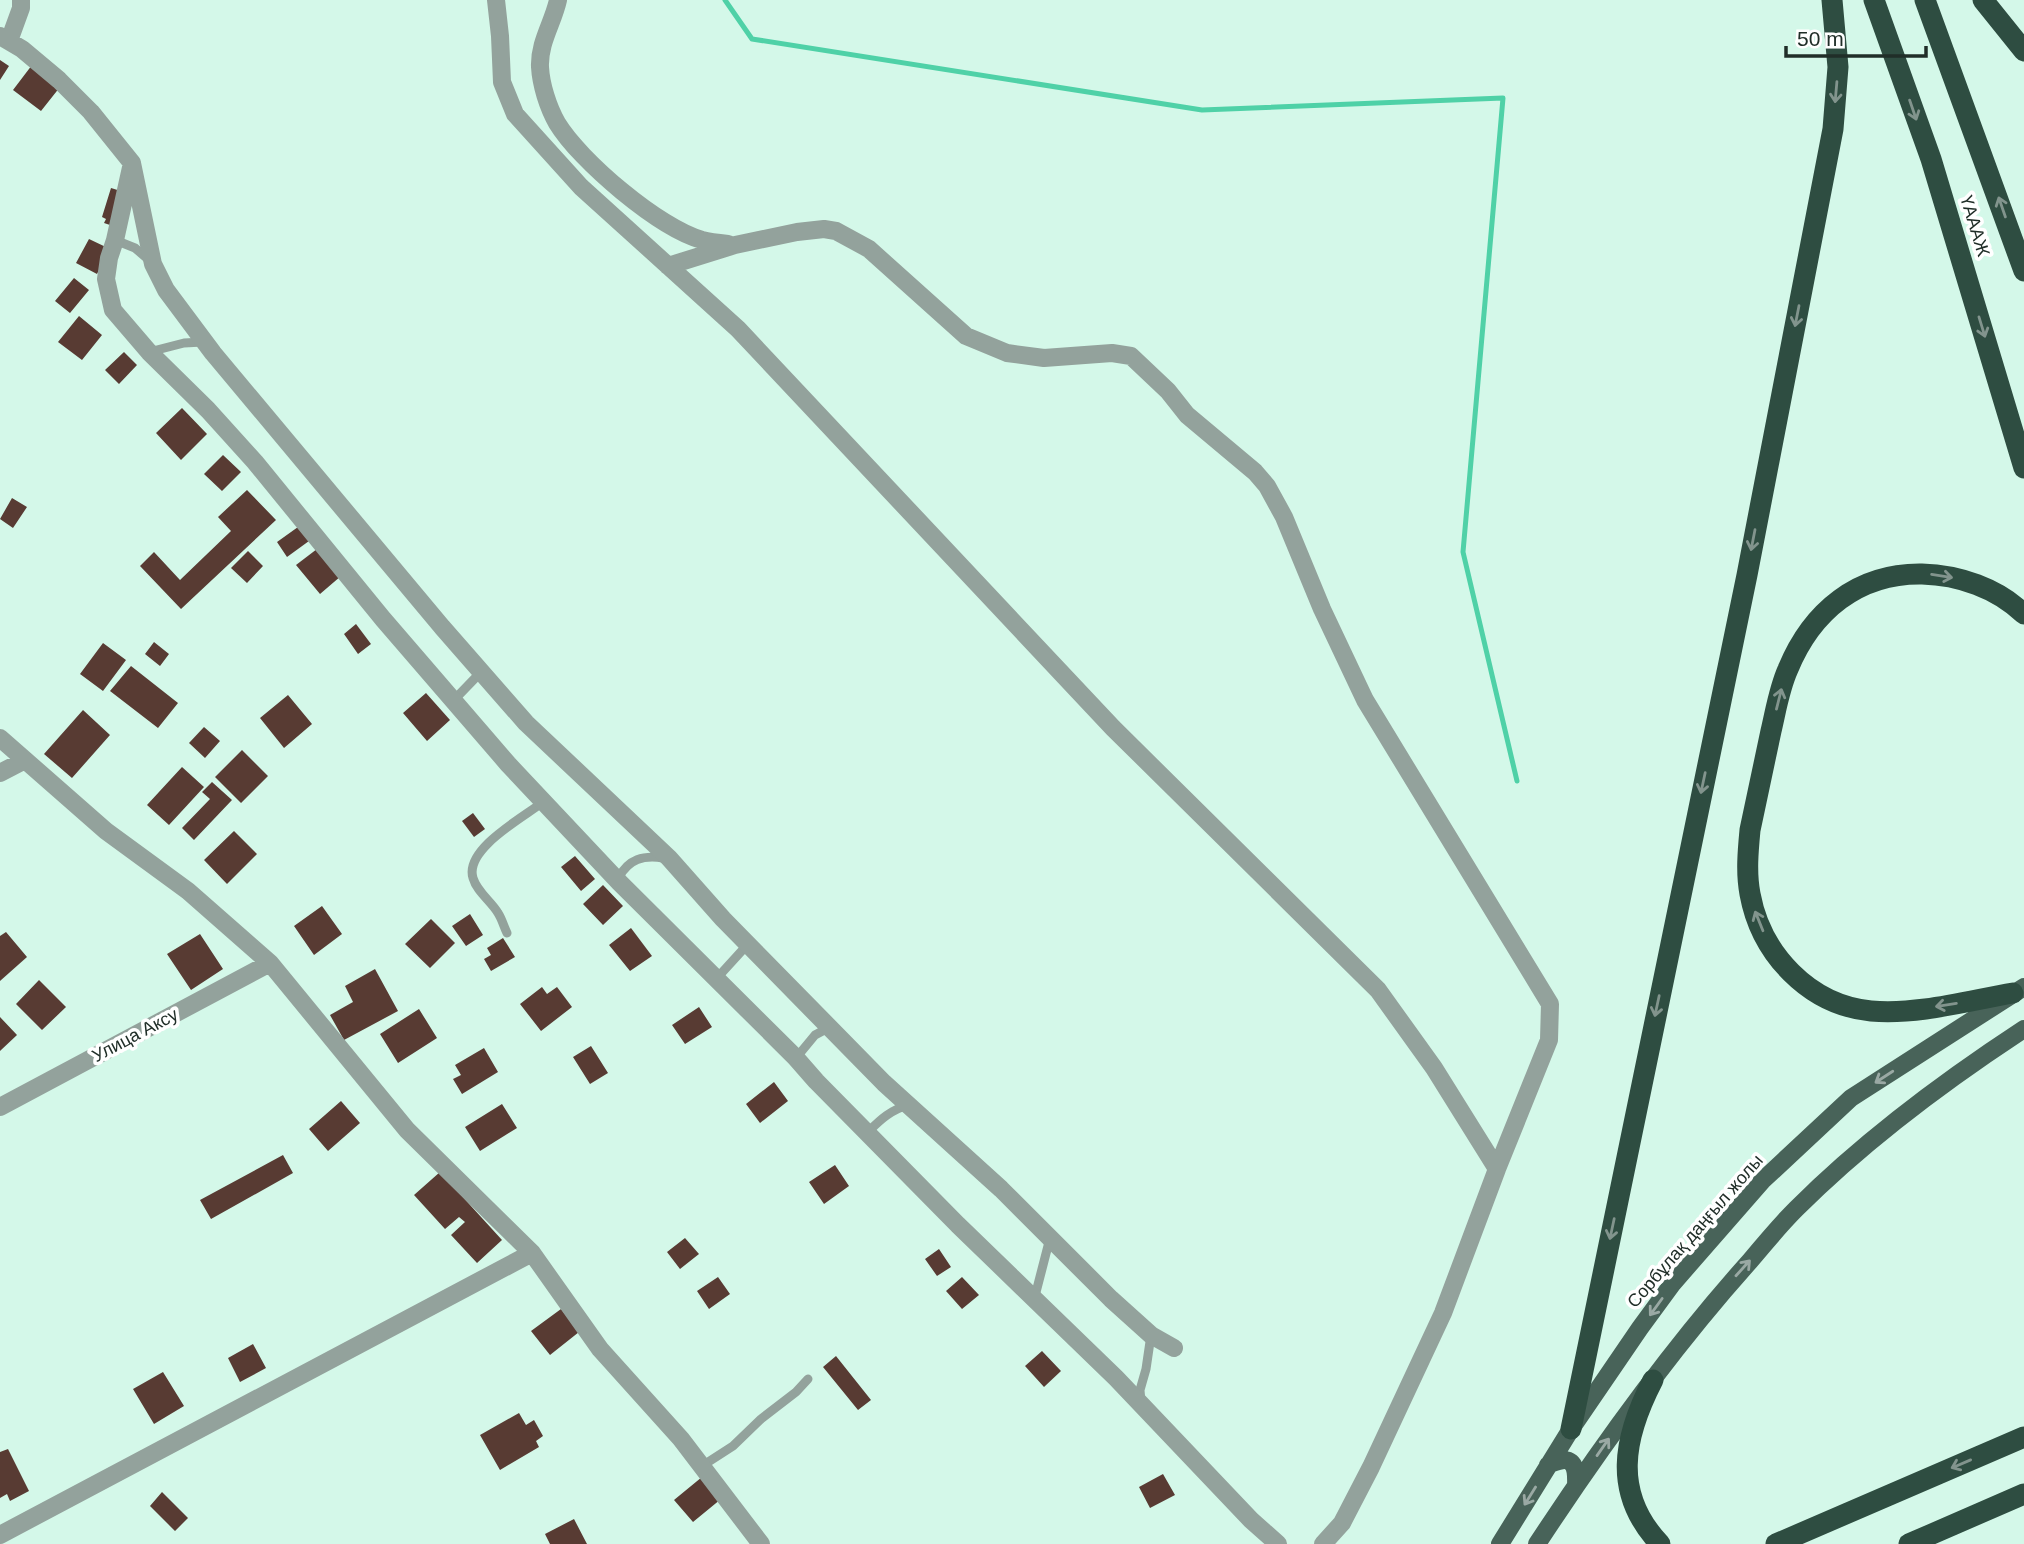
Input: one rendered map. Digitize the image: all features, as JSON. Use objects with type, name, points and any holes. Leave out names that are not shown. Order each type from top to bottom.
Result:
[{"type":"highway","points":[[1571,1429],[1747,575],[1833,129],[1838,67],[1832,0]]},
{"type":"highway","name":"ҮАААЖ","points":[[1874,0],[1931,159],[2024,468]]},
{"type":"highway","name":"ҮАААЖ","points":[[1924,0],[2024,271]]},
{"type":"highway","points":[[1983,0],[2024,51]]},
{"type":"highway","points":[[2019,990],[1944,1006],[1871,1011],[1840,1004],[1818,995],[1781,963],[1757,919],[1750,895],[1748,851],[1749,830],[1787,670],[1799,646],[1832,604],[1857,587],[1884,576],[1932,574],[1981,586],[2000,595],[2024,614]]},
{"type":"highway","points":[[1653,1380],[1632,1427],[1627,1449],[1627,1473],[1629,1489],[1638,1514],[1660,1544]]},
{"type":"highway","points":[[1776,1544],[2024,1437]]},
{"type":"highway","points":[[1909,1544],[2024,1494]]},
{"type":"main road","name":"Сорбұлақ даңғыл жолы","points":[[1500,1544],[1571,1429],[1673,1283],[1762,1181],[1851,1098],[2019,990]]},
{"type":"main road","points":[[1537,1544],[1576,1486],[1706,1310],[1795,1210],[1880,1132],[1972,1062],[2024,1029]]},
{"type":"main road","points":[[1548,1465],[1560,1459],[1568,1459],[1574,1465],[1576,1486]]},
{"type":"street","points":[[21,0],[21,8],[4,39],[59,80],[91,112],[132,163],[153,264],[166,290],[205,342],[481,672],[526,723],[669,858],[748,944],[908,1105],[1001,1189],[1111,1299],[1151,1335],[1174,1348]]},
{"type":"street","points":[[496,0],[502,82],[515,114],[581,187],[738,329],[1113,728],[1378,990],[1434,1068],[1497,1169]]},
{"type":"street","points":[[558,0],[543,40],[540,66],[545,94],[557,123],[603,176],[668,224],[701,240],[735,245]]},
{"type":"street","points":[[132,163],[116,240],[108,258],[106,279],[113,310],[149,352],[208,410],[255,462],[453,701],[543,802],[628,891],[1141,1405],[1251,1520],[1278,1544]]},
{"type":"street","points":[[668,265],[735,245],[797,232],[824,229],[835,231],[869,249],[966,336],[1007,353],[1044,358],[1112,353],[1131,356],[1168,391],[1188,415],[1255,472],[1267,486],[1284,517],[1322,609],[1365,700],[1550,1004],[1549,1040],[1443,1313],[1371,1467],[1342,1523],[1324,1544]]},
{"type":"street","points":[[0,738],[106,831],[188,891],[270,963],[407,1130],[532,1254],[600,1349],[681,1439],[761,1544]]},
{"type":"street","points":[[0,773],[25,760]]},
{"type":"street","name":"Улица Аксу","points":[[0,1107],[270,963]]},
{"type":"street","points":[[0,1535],[532,1254]]},
{"type":"lane","points":[[116,240],[135,248],[153,264]]},
{"type":"lane","points":[[149,352],[184,343],[205,342]]},
{"type":"lane","points":[[453,701],[481,672]]},
{"type":"lane","points":[[507,933],[498,913],[482,895],[472,877],[472,863],[490,841],[543,802]]},
{"type":"lane","points":[[628,891],[619,877],[633,860],[643,857],[669,858]]},
{"type":"lane","points":[[717,978],[748,944]]},
{"type":"lane","points":[[799,1062],[795,1056],[815,1035],[830,1027]]},
{"type":"lane","points":[[876,1141],[869,1131],[894,1109],[908,1105]]},
{"type":"lane","points":[[1034,1300],[1050,1238]]},
{"type":"lane","points":[[1141,1405],[1140,1390],[1151,1335]]},
{"type":"lane","points":[[702,1466],[733,1446],[808,1379]]},
{"type":"building","points":[[0,60],[9,66],[0,80]]},
{"type":"building","points":[[32,65],[60,87],[41,111],[13,90]]},
{"type":"building","points":[[111,188],[124,192],[113,226],[104,223],[106,219],[102,217]]},
{"type":"building","points":[[89,239],[110,249],[97,274],[76,263]]},
{"type":"building","points":[[74,278],[89,290],[70,313],[55,301]]},
{"type":"building","points":[[79,316],[102,335],[82,360],[58,342]]},
{"type":"building","points":[[124,352],[137,365],[119,384],[105,370]]},
{"type":"building","points":[[182,408],[207,434],[181,460],[156,433]]},
{"type":"building","points":[[223,455],[241,472],[222,491],[204,474]]},
{"type":"building","points":[[247,490],[276,520],[181,609],[140,566],[154,552],[180,580],[231,531],[218,517]]},
{"type":"building","points":[[12,498],[27,507],[13,528],[0,519]]},
{"type":"building","points":[[298,527],[309,541],[287,557],[277,542]]},
{"type":"building","points":[[317,549],[341,576],[320,594],[296,565]]},
{"type":"building","points":[[248,551],[263,566],[247,583],[231,568]]},
{"type":"building","points":[[356,624],[371,644],[358,654],[344,634]]},
{"type":"building","points":[[154,642],[169,654],[160,666],[145,654]]},
{"type":"building","points":[[103,643],[126,660],[103,691],[80,674]]},
{"type":"building","points":[[131,666],[178,703],[158,728],[110,691]]},
{"type":"building","points":[[426,693],[450,720],[427,741],[403,713]]},
{"type":"building","points":[[288,695],[312,724],[284,748],[260,718]]},
{"type":"building","points":[[83,710],[110,735],[72,778],[44,754]]},
{"type":"building","points":[[204,727],[220,741],[205,758],[189,743]]},
{"type":"building","points":[[242,750],[268,776],[241,803],[215,777]]},
{"type":"building","points":[[182,767],[204,787],[169,825],[147,805]]},
{"type":"building","points":[[212,782],[232,800],[194,840],[182,828],[210,799],[202,792]]},
{"type":"building","points":[[473,813],[485,829],[474,837],[462,821]]},
{"type":"building","points":[[234,831],[257,854],[227,884],[204,860]]},
{"type":"building","points":[[575,856],[595,879],[581,891],[561,867]]},
{"type":"building","points":[[603,885],[623,906],[603,925],[583,904]]},
{"type":"building","points":[[322,906],[342,934],[314,955],[294,926]]},
{"type":"building","points":[[470,914],[483,935],[466,946],[452,926]]},
{"type":"building","points":[[431,919],[455,943],[430,968],[405,944]]},
{"type":"building","points":[[631,928],[652,956],[630,971],[609,945]]},
{"type":"building","points":[[6,932],[27,957],[0,981],[0,936]]},
{"type":"building","points":[[200,934],[223,969],[191,990],[167,954]]},
{"type":"building","points":[[503,938],[515,957],[491,971],[484,959],[491,955],[487,948]]},
{"type":"building","points":[[375,969],[398,1011],[344,1040],[330,1015],[353,1002],[345,986]]},
{"type":"building","points":[[39,980],[66,1007],[42,1030],[16,1004]]},
{"type":"building","points":[[542,987],[547,994],[557,987],[572,1007],[541,1031],[520,1004]]},
{"type":"building","points":[[699,1007],[712,1027],[685,1044],[672,1025]]},
{"type":"building","points":[[419,1009],[437,1038],[398,1063],[380,1034]]},
{"type":"building","points":[[0,1017],[17,1035],[0,1051]]},
{"type":"building","points":[[591,1046],[608,1073],[590,1084],[573,1057]]},
{"type":"building","points":[[484,1048],[498,1072],[462,1094],[453,1079],[461,1075],[455,1065]]},
{"type":"building","points":[[774,1082],[788,1101],[760,1123],[746,1104]]},
{"type":"building","points":[[341,1101],[360,1123],[328,1151],[309,1129]]},
{"type":"building","points":[[502,1104],[517,1128],[480,1151],[465,1127]]},
{"type":"building","points":[[283,1155],[293,1173],[211,1219],[200,1200]]},
{"type":"building","points":[[835,1165],[849,1186],[824,1204],[809,1182]]},
{"type":"building","points":[[440,1172],[502,1240],[477,1263],[451,1235],[465,1222],[459,1217],[445,1229],[414,1195]]},
{"type":"building","points":[[685,1238],[699,1254],[680,1269],[667,1252]]},
{"type":"building","points":[[939,1249],[951,1267],[937,1276],[925,1259]]},
{"type":"building","points":[[718,1277],[730,1294],[709,1309],[697,1291]]},
{"type":"building","points":[[962,1277],[979,1295],[962,1309],[946,1291]]},
{"type":"building","points":[[561,1309],[579,1332],[550,1355],[531,1331]]},
{"type":"building","points":[[253,1344],[266,1368],[240,1382],[228,1358]]},
{"type":"building","points":[[1042,1351],[1061,1371],[1044,1387],[1025,1366]]},
{"type":"building","points":[[836,1356],[871,1400],[858,1410],[823,1367]]},
{"type":"building","points":[[163,1372],[184,1406],[154,1424],[133,1389]]},
{"type":"building","points":[[519,1413],[526,1425],[534,1420],[543,1436],[536,1441],[539,1447],[500,1470],[480,1435]]},
{"type":"building","points":[[8,1449],[29,1491],[10,1501],[7,1494],[0,1498],[0,1452]]},
{"type":"building","points":[[1163,1474],[1175,1495],[1150,1508],[1139,1487]]},
{"type":"building","points":[[702,1477],[721,1499],[693,1522],[674,1500]]},
{"type":"building","points":[[162,1492],[188,1518],[175,1531],[150,1506]]},
{"type":"building","points":[[574,1519],[587,1544],[550,1544],[545,1534]]},
{"type":"waterway","points":[[725,0],[752,39],[1202,110],[1503,98],[1463,552],[1517,781]]}]
